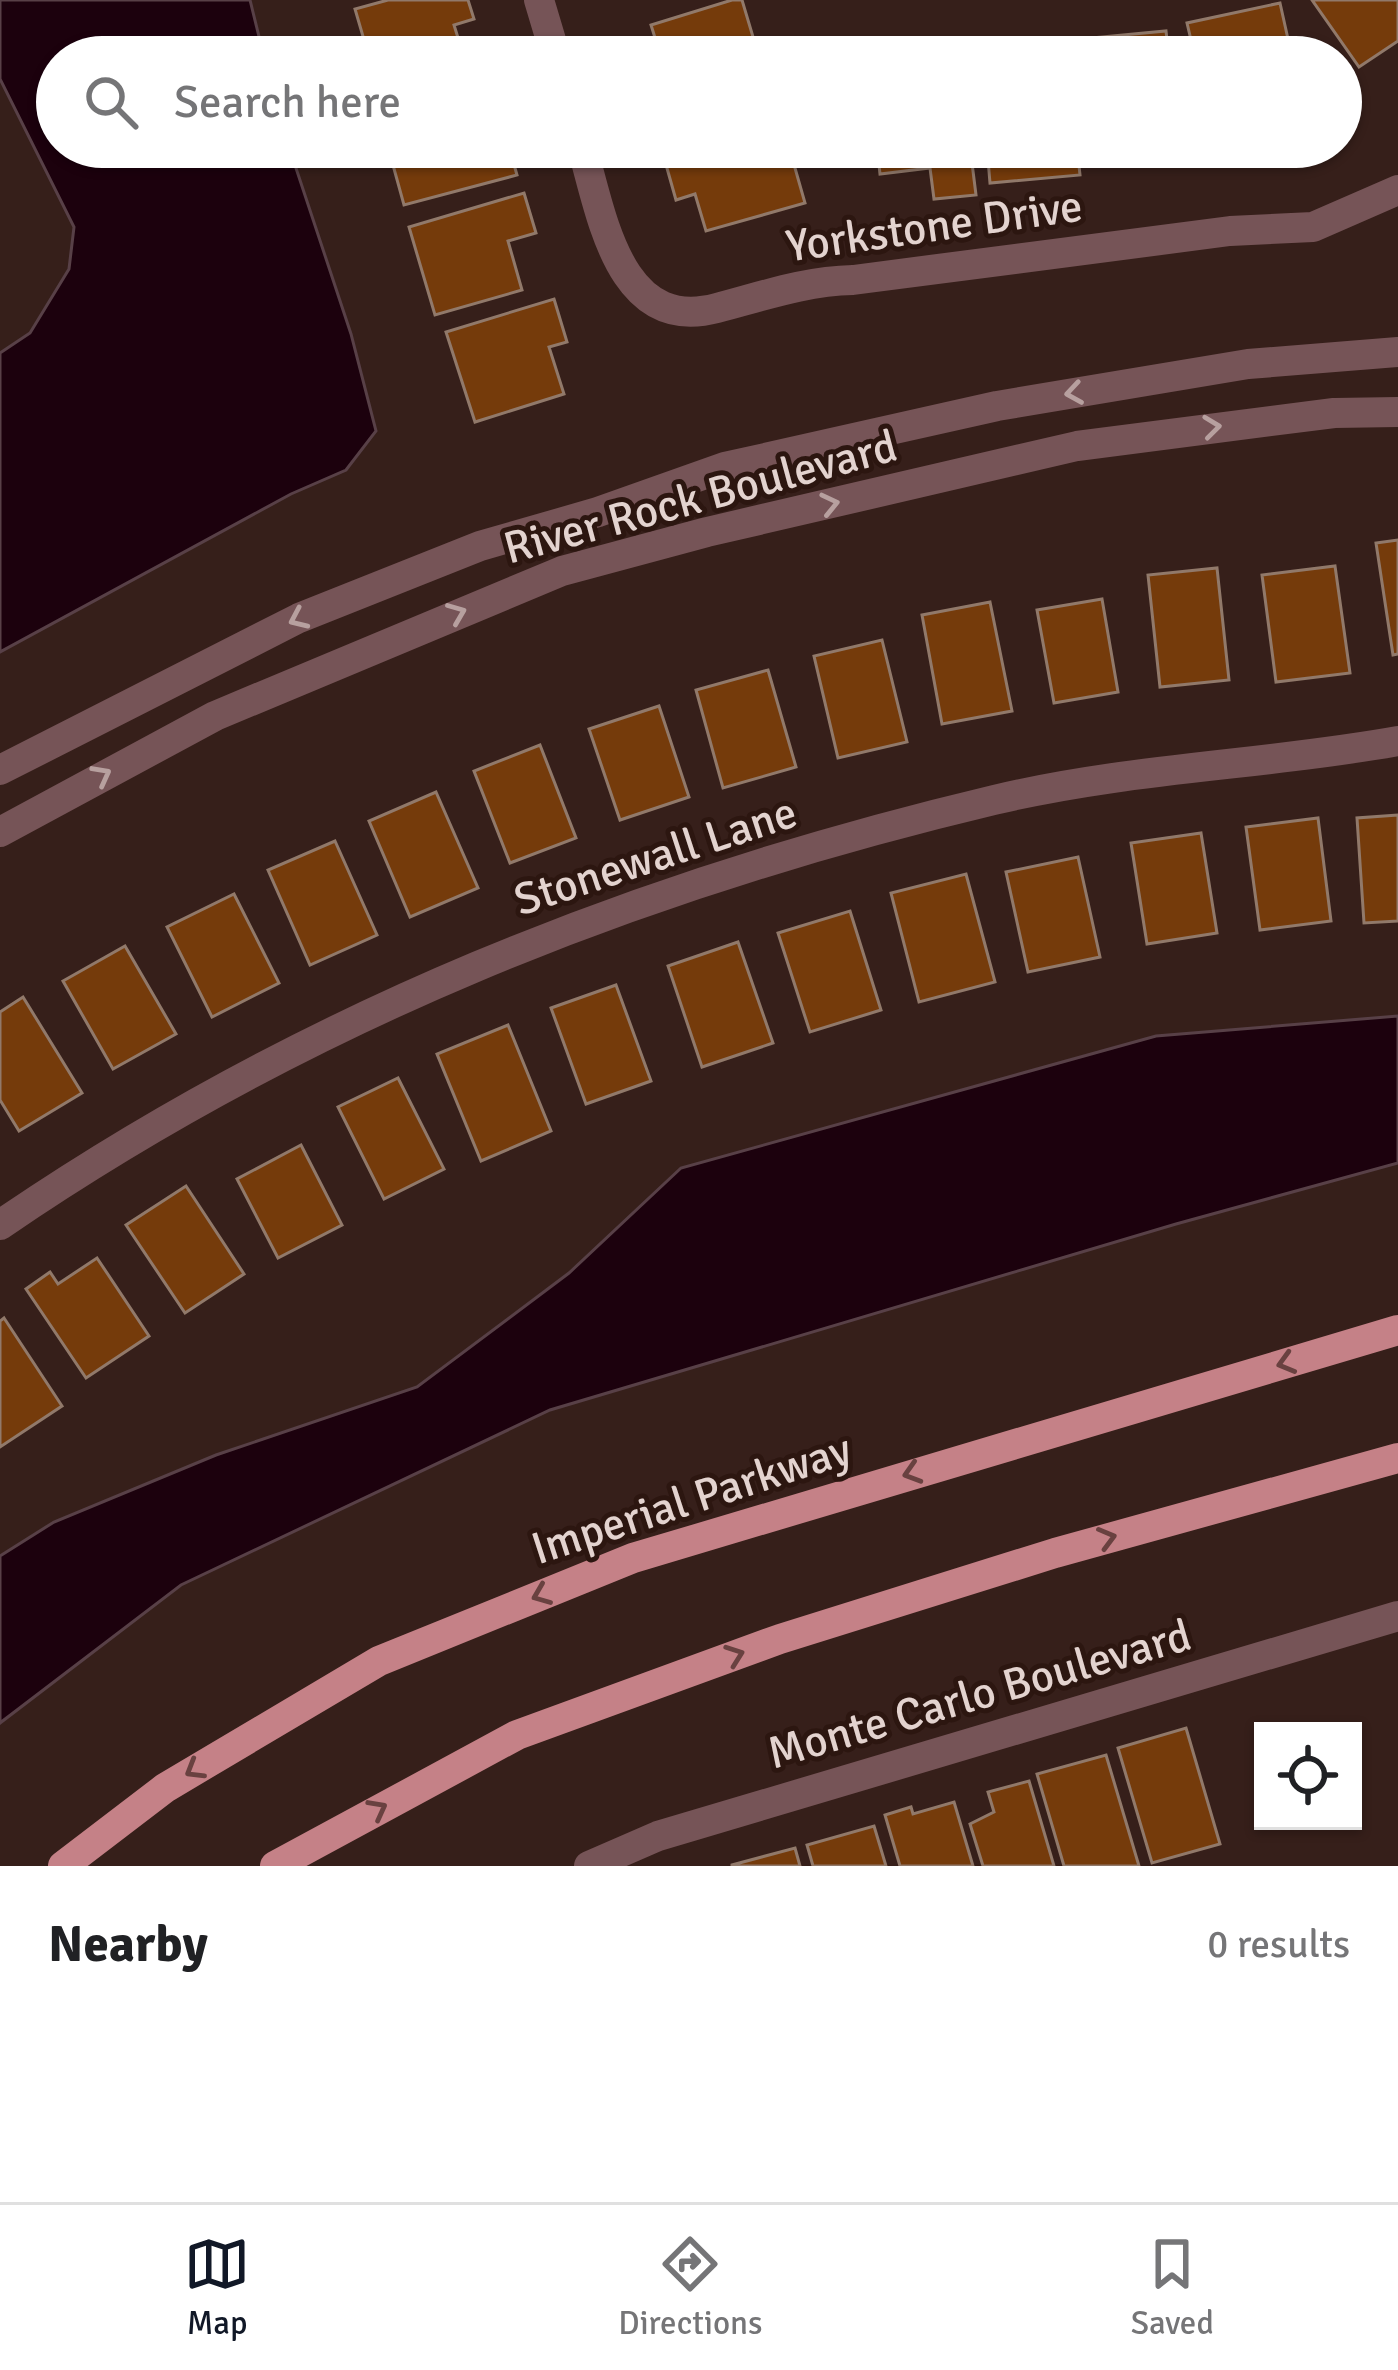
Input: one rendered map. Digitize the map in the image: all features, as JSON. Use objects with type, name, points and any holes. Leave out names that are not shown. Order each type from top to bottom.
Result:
[{"type":"main road","name":"Imperial Parkway","points":[[63,1866],[165,1788],[379,1660],[611,1566],[1398,1330]]},
{"type":"main road","points":[[275,1866],[517,1735],[714,1663],[1055,1553],[1398,1458]]},
{"type":"street","points":[[539,0],[550,36]]},
{"type":"street","name":"Yorkstone Drive","points":[[589,168],[620,265],[644,299],[675,312],[711,310],[813,281],[853,280],[1230,231],[1313,227],[1398,190]]},
{"type":"street","name":"River Rock Boulevard","points":[[0,770],[299,618],[480,546],[598,512],[725,467],[997,406],[1247,364],[1398,352]]},
{"type":"street","name":"River Rock Boulevard","points":[[0,832],[215,716],[562,571],[707,532],[1077,446],[1334,413],[1398,412]]},
{"type":"street","name":"Stonewall Lane","points":[[0,1225],[74,1174],[298,1046],[508,950],[736,870],[998,799],[1206,764],[1398,741]]},
{"type":"street","name":"Monte Carlo Boulevard","points":[[589,1866],[658,1836],[1398,1616]]},
{"type":"shaded area","points":[[0,0],[250,0],[259,36],[36,36],[36,151],[0,79]]},
{"type":"shaded area","points":[[44,168],[296,168],[351,334],[376,431],[346,470],[291,494],[0,652],[0,353],[30,333],[69,269],[74,227]]},
{"type":"shaded area","points":[[1398,1016],[1398,1163],[550,1410],[181,1585],[0,1723],[0,1556],[54,1522],[216,1455],[417,1387],[569,1273],[681,1168],[1156,1036]]},
{"type":"building","points":[[388,0],[468,0],[474,19],[454,25],[457,36],[363,36],[355,9]]},
{"type":"building","points":[[742,0],[753,36],[654,36],[651,25]]},
{"type":"building","points":[[1312,0],[1398,0],[1398,41],[1362,65],[1362,36],[1337,36]]},
{"type":"building","points":[[1280,3],[1287,36],[1190,36],[1187,23]]},
{"type":"building","points":[[1166,31],[1167,36],[1112,36]]},
{"type":"building","points":[[394,168],[515,168],[517,175],[404,205]]},
{"type":"building","points":[[667,168],[795,168],[805,203],[706,231],[695,194],[676,200]]},
{"type":"building","points":[[879,168],[930,168],[880,174]]},
{"type":"building","points":[[930,168],[973,168],[976,195],[934,199]]},
{"type":"building","points":[[989,168],[1079,168],[1080,175],[990,183]]},
{"type":"building","points":[[524,193],[536,233],[508,241],[522,290],[435,315],[409,227]]},
{"type":"building","points":[[554,299],[567,342],[549,347],[564,394],[475,422],[446,332]]},
{"type":"building","points":[[1398,540],[1398,654],[1393,655],[1376,543]]},
{"type":"building","points":[[1335,566],[1350,673],[1276,682],[1262,575]]},
{"type":"building","points":[[1217,568],[1229,680],[1160,687],[1148,575]]},
{"type":"building","points":[[1102,599],[1118,692],[1054,703],[1037,610]]},
{"type":"building","points":[[990,602],[1012,711],[942,724],[922,615]]},
{"type":"building","points":[[882,640],[907,742],[838,758],[814,656]]},
{"type":"building","points":[[768,670],[796,767],[723,788],[696,690]]},
{"type":"building","points":[[659,706],[689,797],[620,820],[589,729]]},
{"type":"building","points":[[540,745],[576,838],[510,863],[474,771]]},
{"type":"building","points":[[436,792],[478,888],[410,917],[369,821]]},
{"type":"building","points":[[1398,815],[1398,921],[1364,923],[1357,818]]},
{"type":"building","points":[[1318,818],[1331,921],[1260,930],[1246,827]]},
{"type":"building","points":[[1201,833],[1217,933],[1147,944],[1131,843]]},
{"type":"building","points":[[335,841],[377,935],[310,965],[268,870]]},
{"type":"building","points":[[1078,857],[1100,957],[1028,972],[1006,872]]},
{"type":"building","points":[[966,874],[995,982],[919,1002],[891,893]]},
{"type":"building","points":[[234,894],[279,983],[212,1017],[167,927]]},
{"type":"building","points":[[850,911],[881,1010],[810,1032],[778,933]]},
{"type":"building","points":[[738,942],[773,1043],[702,1067],[668,966]]},
{"type":"building","points":[[125,946],[176,1034],[113,1069],[63,981]]},
{"type":"building","points":[[616,985],[651,1081],[586,1104],[551,1008]]},
{"type":"building","points":[[23,997],[82,1093],[19,1131],[0,1100],[0,1012]]},
{"type":"building","points":[[508,1025],[551,1131],[481,1161],[437,1054]]},
{"type":"building","points":[[398,1078],[444,1169],[384,1199],[338,1107]]},
{"type":"building","points":[[301,1145],[342,1225],[278,1258],[237,1179]]},
{"type":"building","points":[[186,1186],[244,1274],[185,1313],[126,1225]]},
{"type":"building","points":[[97,1258],[149,1336],[86,1378],[26,1289],[50,1272],[58,1284]]},
{"type":"building","points":[[4,1318],[62,1406],[0,1447],[0,1321]]},
{"type":"building","points":[[1186,1728],[1220,1844],[1152,1863],[1118,1748]]},
{"type":"building","points":[[1106,1755],[1139,1866],[1064,1866],[1037,1774]]},
{"type":"building","points":[[1029,1781],[1054,1866],[983,1866],[970,1824],[994,1812],[988,1792]]},
{"type":"building","points":[[954,1802],[973,1866],[900,1866],[885,1815],[911,1807],[913,1814]]},
{"type":"building","points":[[874,1826],[886,1866],[813,1866],[807,1845]]},
{"type":"building","points":[[795,1848],[800,1866],[732,1866],[732,1865]]}]
